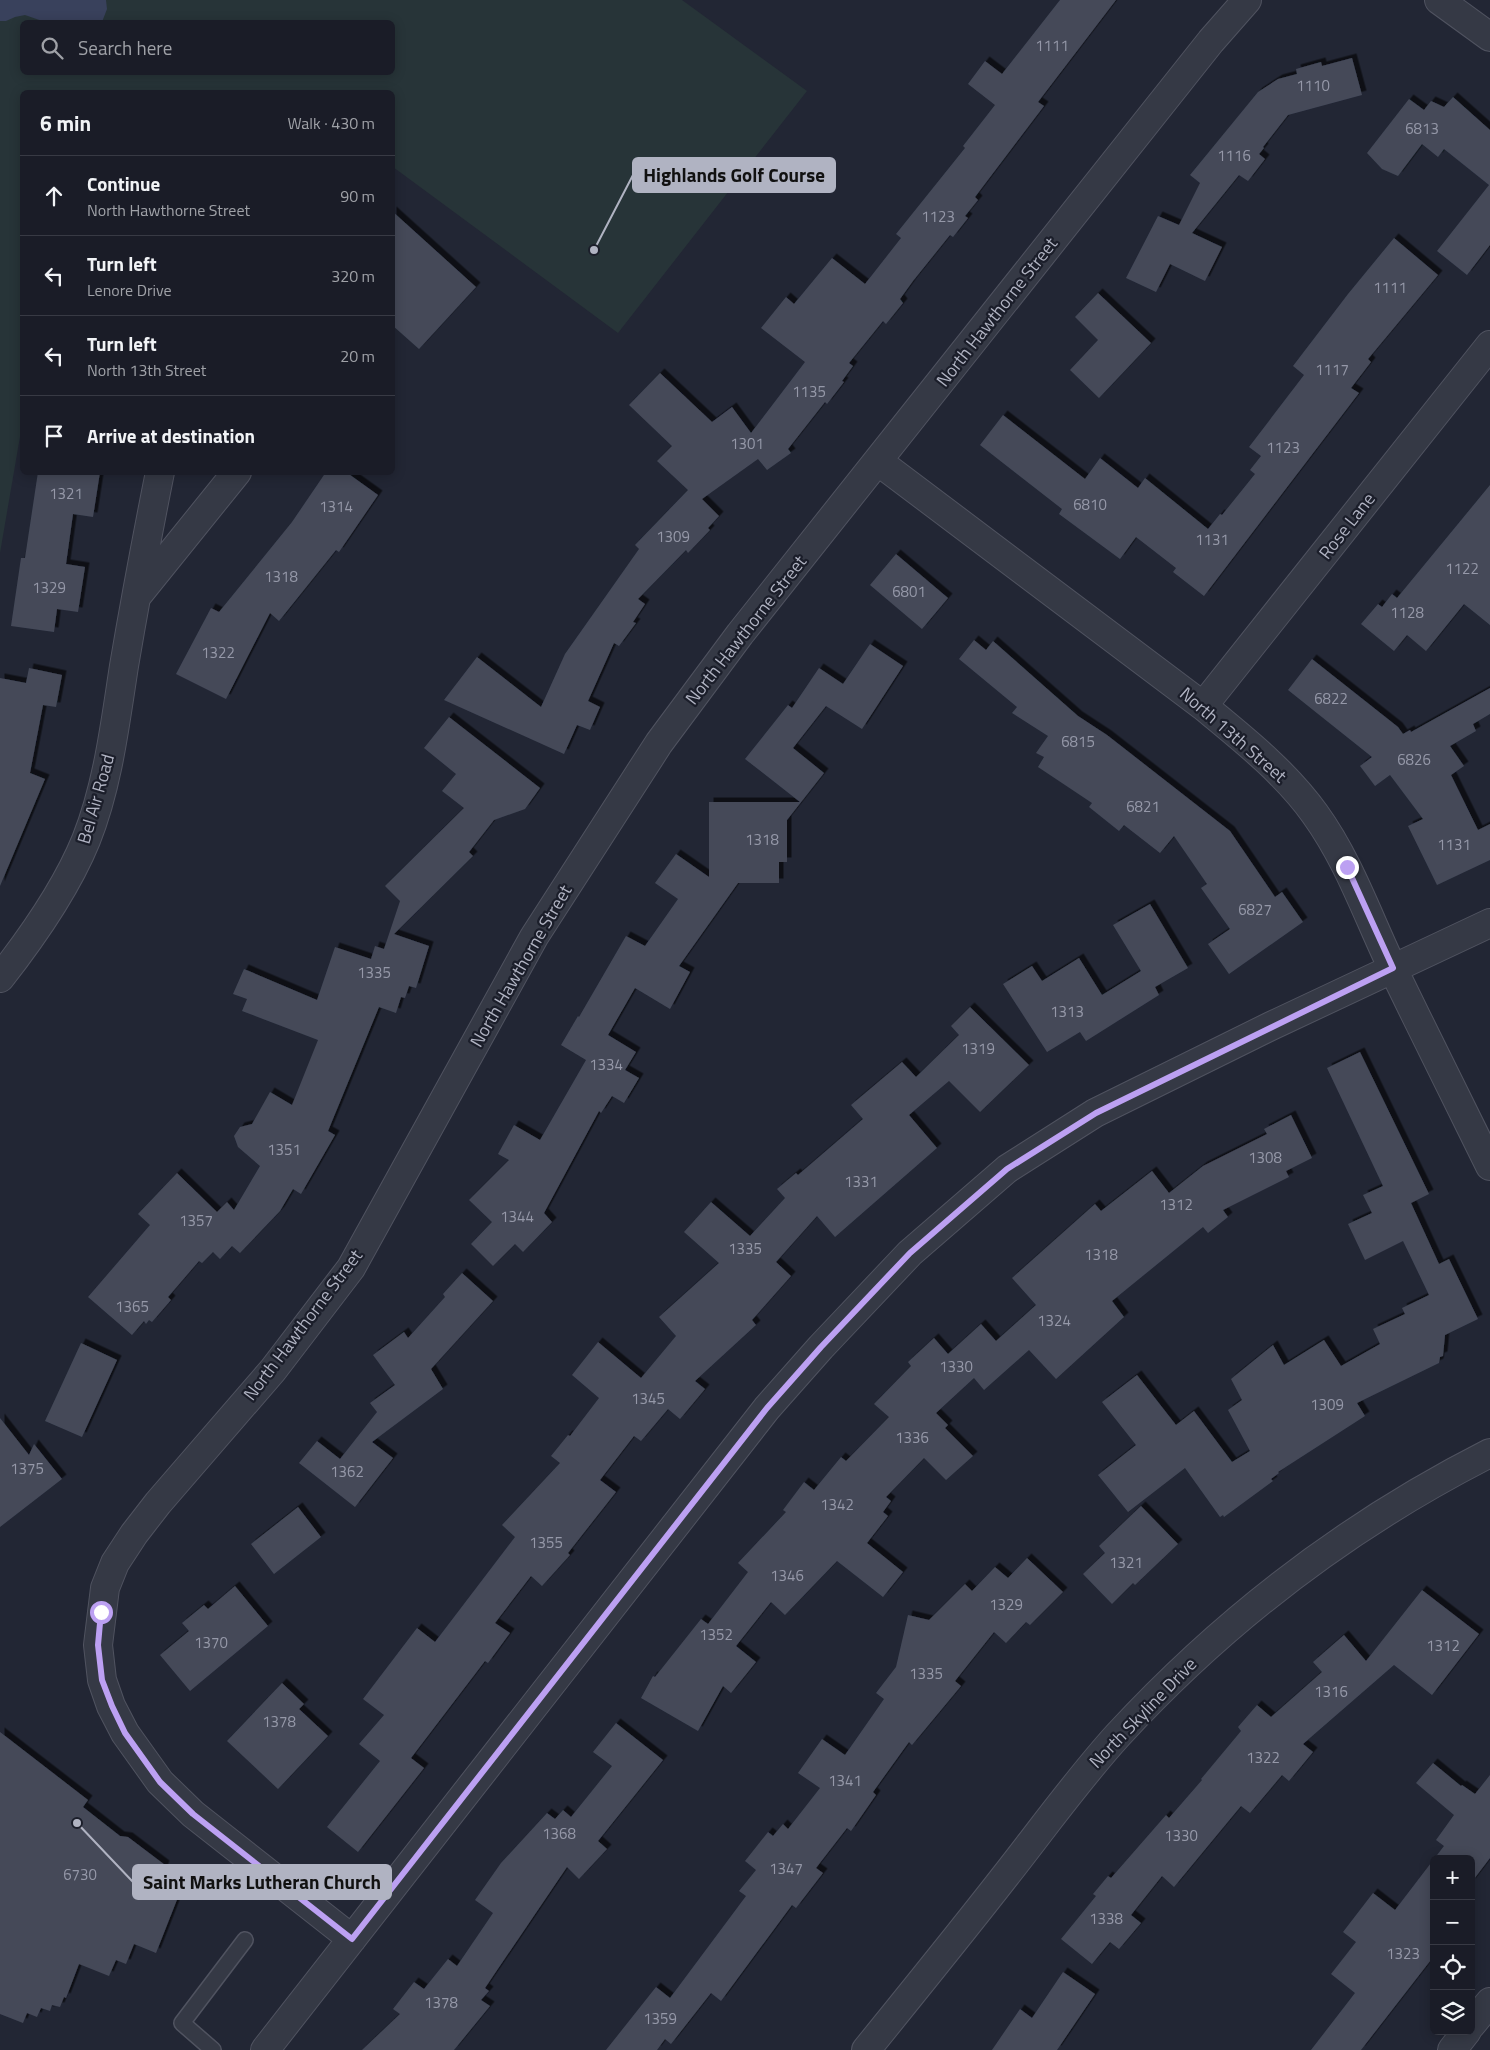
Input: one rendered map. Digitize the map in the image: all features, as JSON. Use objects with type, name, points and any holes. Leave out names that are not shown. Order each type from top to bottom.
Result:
[{"type":"street","name":"North Hawthorne Street","points":[[352,1939],[193,1814],[160,1782],[130,1740],[112,1706],[102,1680],[98,1645],[105,1588],[115,1563],[134,1534],[272,1370],[351,1268],[534,937],[654,751],[740,634],[1211,41],[1247,0]]},
{"type":"street","points":[[1439,0],[1490,37]]},
{"type":"street","name":"Rose Lane","points":[[1203,706],[1490,345]]},
{"type":"street","name":"North 13th Street","points":[[878,462],[1203,706],[1243,738],[1283,777],[1315,814],[1347,867],[1393,968],[1490,1166]]},
{"type":"street","name":"Bel Air Road","points":[[0,978],[44,916],[73,869],[87,839],[99,799],[112,741],[135,599],[159,475]]},
{"type":"street","name":"Bel Air Road","points":[[135,599],[235,475]]},
{"type":"street","points":[[265,2050],[767,1408],[821,1347],[910,1253],[1007,1169],[1096,1113],[1393,968],[1490,923]]},
{"type":"street","name":"North Skyline Drive","points":[[866,2050],[1007,1874],[1069,1792],[1118,1735],[1168,1684],[1259,1601],[1314,1559],[1383,1512],[1431,1483],[1490,1453]]},
{"type":"street","points":[[1475,2020],[1490,2002]]},
{"type":"street","points":[[1452,2050],[1464,2035]]},
{"type":"lane","points":[[213,2050],[182,2023],[245,1940]]},
{"type":"shaded area","points":[[0,0],[682,0],[807,91],[618,333],[395,168],[395,90],[20,90],[20,437],[0,553]]},
{"type":"water","points":[[0,0],[106,0],[107,9],[103,20],[39,20],[25,15],[0,21]]},
{"type":"building","points":[[1060,0],[1116,0],[1038,102],[1044,106],[975,197],[978,200],[965,216],[968,218],[953,237],[950,235],[913,281],[900,299],[903,303],[886,324],[883,321],[849,363],[853,366],[842,381],[844,382],[827,404],[825,402],[788,449],[791,453],[767,470],[758,459],[702,499],[719,516],[708,528],[710,530],[688,553],[686,550],[638,599],[645,604],[633,622],[636,623],[619,646],[614,643],[588,701],[600,707],[590,730],[577,725],[564,754],[444,700],[477,657],[541,707],[565,654],[639,549],[635,545],[688,490],[657,461],[672,446],[629,405],[660,373],[712,422],[732,407],[751,433],[805,362],[761,328],[786,297],[794,304],[832,258],[865,284],[901,238],[896,234],[965,148],[963,146],[995,105],[968,84],[985,61],[1002,74]]},
{"type":"building","points":[[1352,58],[1362,95],[1288,115],[1263,147],[1259,154],[1265,159],[1248,181],[1239,175],[1192,233],[1222,247],[1205,281],[1170,264],[1156,292],[1126,278],[1158,216],[1179,225],[1200,183],[1190,175],[1258,92],[1278,79],[1297,74],[1296,69],[1321,62],[1322,66]]},
{"type":"building","points":[[1453,97],[1490,130],[1490,245],[1467,275],[1437,251],[1489,185],[1444,149],[1438,157],[1422,144],[1398,176],[1382,169],[1367,153],[1409,99],[1424,110],[1431,101],[1444,107]]},
{"type":"building","points":[[395,214],[476,287],[419,349],[395,328]]},
{"type":"building","points":[[1394,238],[1438,275],[1368,359],[1371,362],[1351,388],[1359,393],[1204,596],[1173,572],[1176,568],[1136,537],[1120,559],[1059,514],[1062,509],[980,445],[1003,415],[1085,479],[1100,458],[1138,488],[1145,478],[1208,529],[1220,514],[1222,515],[1255,474],[1250,470],[1261,456],[1249,447],[1304,375],[1293,366]]},
{"type":"building","points":[[1098,293],[1151,343],[1099,398],[1070,370],[1098,340],[1075,317]]},
{"type":"building","points":[[38,475],[100,475],[93,517],[73,514],[66,564],[85,567],[78,612],[57,609],[54,632],[11,626],[21,558],[25,558]]},
{"type":"building","points":[[324,475],[350,475],[378,495],[339,552],[336,550],[279,621],[270,613],[226,699],[176,674],[211,608],[219,612],[292,522]]},
{"type":"building","points":[[1490,485],[1490,625],[1464,604],[1426,651],[1407,635],[1394,651],[1361,624],[1378,604],[1382,607],[1392,594],[1397,598]]},
{"type":"building","points":[[896,554],[948,598],[922,629],[870,585]]},
{"type":"building","points":[[974,640],[986,650],[993,641],[1078,716],[1107,735],[1230,831],[1275,897],[1282,892],[1303,922],[1229,974],[1208,944],[1230,929],[1201,888],[1207,884],[1174,836],[1160,853],[1124,825],[1119,831],[1089,807],[1092,803],[1038,767],[1044,757],[1036,753],[1048,736],[1012,713],[1017,707],[959,659]]},
{"type":"building","points":[[870,644],[903,666],[862,729],[826,706],[793,748],[824,773],[787,820],[787,862],[779,862],[779,883],[738,883],[679,966],[690,972],[670,1009],[635,988],[608,1035],[636,1052],[625,1070],[639,1078],[624,1103],[612,1096],[601,1113],[599,1111],[544,1213],[552,1222],[523,1252],[515,1244],[493,1266],[471,1244],[492,1222],[469,1200],[509,1160],[498,1154],[514,1125],[540,1140],[586,1060],[561,1045],[626,936],[645,946],[678,899],[655,883],[676,854],[709,877],[709,802],[800,802],[745,759],[788,705],[792,708],[819,668],[843,684]]},
{"type":"building","points":[[1312,659],[1398,727],[1403,734],[1410,730],[1411,732],[1490,688],[1490,714],[1473,724],[1476,731],[1450,746],[1464,766],[1451,775],[1478,830],[1490,824],[1490,860],[1437,885],[1408,826],[1423,819],[1390,775],[1375,786],[1360,766],[1372,757],[1288,690]]},
{"type":"building","points":[[29,668],[62,675],[56,707],[43,705],[30,773],[45,779],[0,886],[0,678],[26,683]]},
{"type":"building","points":[[449,717],[540,788],[525,809],[494,820],[469,852],[473,856],[394,934],[429,946],[416,988],[409,986],[405,998],[401,997],[396,1013],[379,1007],[328,1131],[335,1135],[301,1194],[293,1189],[280,1211],[240,1253],[232,1246],[220,1259],[213,1252],[202,1263],[199,1261],[168,1297],[171,1300],[152,1322],[149,1320],[146,1324],[144,1321],[132,1335],[88,1297],[150,1225],[138,1214],[177,1173],[217,1212],[227,1202],[234,1210],[260,1166],[238,1147],[234,1136],[240,1127],[252,1124],[270,1092],[292,1105],[318,1040],[242,1011],[247,999],[233,994],[244,969],[317,1000],[335,947],[371,959],[375,946],[384,949],[400,901],[385,886],[464,808],[442,791],[456,774],[424,748]]},
{"type":"building","points":[[1150,904],[1188,968],[1155,987],[1159,995],[1086,1041],[1080,1032],[1047,1052],[1003,984],[1032,966],[1042,981],[1079,958],[1102,995],[1141,971],[1113,925]]},
{"type":"building","points":[[970,1007],[1029,1065],[980,1112],[949,1081],[909,1115],[937,1148],[835,1237],[817,1216],[776,1262],[791,1276],[752,1320],[756,1325],[695,1381],[705,1389],[680,1419],[668,1409],[641,1441],[634,1436],[600,1480],[616,1492],[568,1553],[570,1555],[542,1586],[531,1576],[495,1623],[510,1633],[488,1663],[485,1661],[411,1758],[424,1768],[358,1852],[327,1827],[380,1761],[359,1744],[384,1715],[363,1699],[417,1628],[435,1642],[515,1537],[502,1525],[560,1463],[551,1456],[568,1435],[570,1436],[599,1398],[572,1375],[598,1342],[641,1378],[676,1336],[659,1317],[719,1263],[684,1232],[711,1202],[750,1236],[785,1198],[777,1189],[796,1173],[798,1175],[863,1119],[851,1105],[902,1062],[916,1077],[959,1035],[951,1026]]},
{"type":"building","points":[[1360,1052],[1429,1194],[1411,1203],[1439,1264],[1449,1259],[1478,1319],[1445,1335],[1443,1356],[1440,1357],[1439,1363],[1357,1403],[1365,1416],[1278,1472],[1271,1479],[1273,1481],[1224,1517],[1223,1515],[1220,1517],[1185,1468],[1128,1512],[1098,1475],[1136,1445],[1102,1402],[1137,1375],[1176,1425],[1194,1411],[1232,1462],[1250,1451],[1228,1410],[1242,1400],[1231,1379],[1273,1345],[1284,1365],[1324,1340],[1341,1366],[1380,1344],[1373,1329],[1405,1314],[1402,1308],[1429,1295],[1403,1241],[1365,1260],[1348,1224],[1372,1213],[1363,1195],[1383,1186],[1327,1068]]},
{"type":"building","points":[[1291,1115],[1312,1158],[1286,1171],[1289,1177],[1223,1210],[1228,1217],[1208,1233],[1203,1227],[1112,1301],[1124,1317],[1056,1379],[1029,1350],[984,1390],[974,1378],[936,1413],[948,1425],[945,1428],[973,1456],[946,1480],[924,1458],[886,1497],[891,1501],[883,1512],[888,1516],[867,1543],[903,1572],[883,1597],[837,1561],[785,1615],[771,1602],[736,1646],[756,1662],[731,1693],[723,1686],[698,1731],[641,1698],[653,1676],[655,1677],[701,1619],[708,1624],[748,1572],[738,1563],[786,1512],[783,1510],[804,1482],[814,1490],[841,1457],[846,1461],[889,1417],[874,1404],[911,1366],[908,1362],[934,1338],[948,1354],[981,1324],[996,1341],[1036,1305],[1012,1278],[1095,1204],[1101,1211],[1152,1171],[1169,1193],[1203,1166],[1267,1134],[1264,1129]]},
{"type":"building","points":[[462,1273],[493,1301],[431,1369],[443,1389],[372,1442],[393,1458],[355,1507],[299,1463],[317,1441],[340,1459],[377,1412],[370,1403],[395,1385],[373,1355],[404,1332],[408,1338],[445,1297],[443,1294]]},
{"type":"building","points":[[81,1343],[117,1360],[82,1437],[45,1421]]},
{"type":"building","points":[[0,1418],[29,1455],[34,1444],[62,1479],[0,1527]]},
{"type":"building","points":[[1141,1506],[1178,1544],[1112,1604],[1083,1574],[1105,1553],[1099,1546]]},
{"type":"building","points":[[298,1507],[321,1537],[274,1574],[251,1544]]},
{"type":"building","points":[[1027,1558],[1063,1592],[1030,1625],[1026,1622],[1006,1643],[994,1632],[955,1681],[961,1686],[912,1745],[909,1742],[873,1792],[876,1795],[851,1831],[847,1828],[816,1868],[823,1873],[796,1908],[792,1905],[721,2001],[711,1993],[671,2044],[665,2039],[657,2050],[606,2050],[656,1987],[670,1998],[746,1896],[739,1891],[756,1870],[745,1861],[768,1832],[773,1836],[783,1824],[788,1829],[820,1788],[798,1773],[822,1739],[845,1755],[884,1699],[876,1693],[896,1667],[908,1615],[929,1620],[965,1584],[972,1591],[995,1567],[1008,1578]]},
{"type":"building","points":[[235,1586],[268,1626],[190,1691],[160,1655],[189,1631],[182,1623],[204,1605],[208,1609]]},
{"type":"building","points":[[1422,1590],[1479,1634],[1432,1695],[1394,1665],[1303,1744],[1313,1752],[1289,1781],[1282,1775],[1250,1813],[1241,1806],[1174,1887],[1162,1876],[1131,1915],[1141,1923],[1119,1949],[1110,1942],[1092,1964],[1061,1939],[1096,1896],[1093,1894],[1108,1876],[1111,1878],[1166,1815],[1169,1818],[1202,1780],[1241,1731],[1238,1727],[1257,1705],[1271,1717],[1322,1672],[1313,1662],[1344,1635],[1366,1661]]},
{"type":"building","points":[[282,1683],[304,1704],[299,1709],[328,1736],[278,1789],[227,1741]]},
{"type":"building","points":[[616,1723],[663,1760],[598,1841],[607,1849],[579,1879],[567,1867],[485,1988],[489,1991],[481,2000],[490,2006],[454,2050],[362,2050],[400,2014],[393,2009],[414,1982],[424,1989],[448,1959],[457,1966],[493,1913],[475,1900],[501,1863],[547,1813],[555,1819],[563,1810],[571,1817],[612,1766],[593,1752]]},
{"type":"building","points":[[0,1732],[88,1800],[83,1807],[120,1836],[128,1837],[165,1865],[158,1883],[180,1892],[156,1953],[134,1944],[126,1964],[116,1960],[109,1976],[79,1964],[66,1998],[64,1997],[60,2007],[52,2005],[50,2011],[41,2008],[37,2017],[27,2013],[23,2023],[0,2014]]},
{"type":"building","points":[[1433,1763],[1461,1786],[1475,1794],[1490,1775],[1490,1858],[1475,1878],[1475,1855],[1437,1855],[1444,1846],[1436,1840],[1454,1815],[1416,1783]]},
{"type":"building","points":[[1430,1864],[1430,1961],[1361,2050],[1311,2050],[1355,1993],[1331,1974],[1356,1942],[1343,1932],[1373,1893],[1395,1910]]},
{"type":"building","points":[[1063,1972],[1095,1994],[1057,2050],[992,2050],[1020,2009],[1032,2018]]},
{"type":"place","name":"Highlands Golf Course","points":[[594,250]]},
{"type":"place","name":"Saint Marks Lutheran Church","points":[[77,1823]]},
{"type":"route","points":[[101,1612],[98,1645],[102,1680],[125,1733],[160,1782],[193,1814],[352,1939],[767,1408],[821,1347],[910,1253],[1007,1169],[1096,1113],[1393,968],[1347,867]]}]
